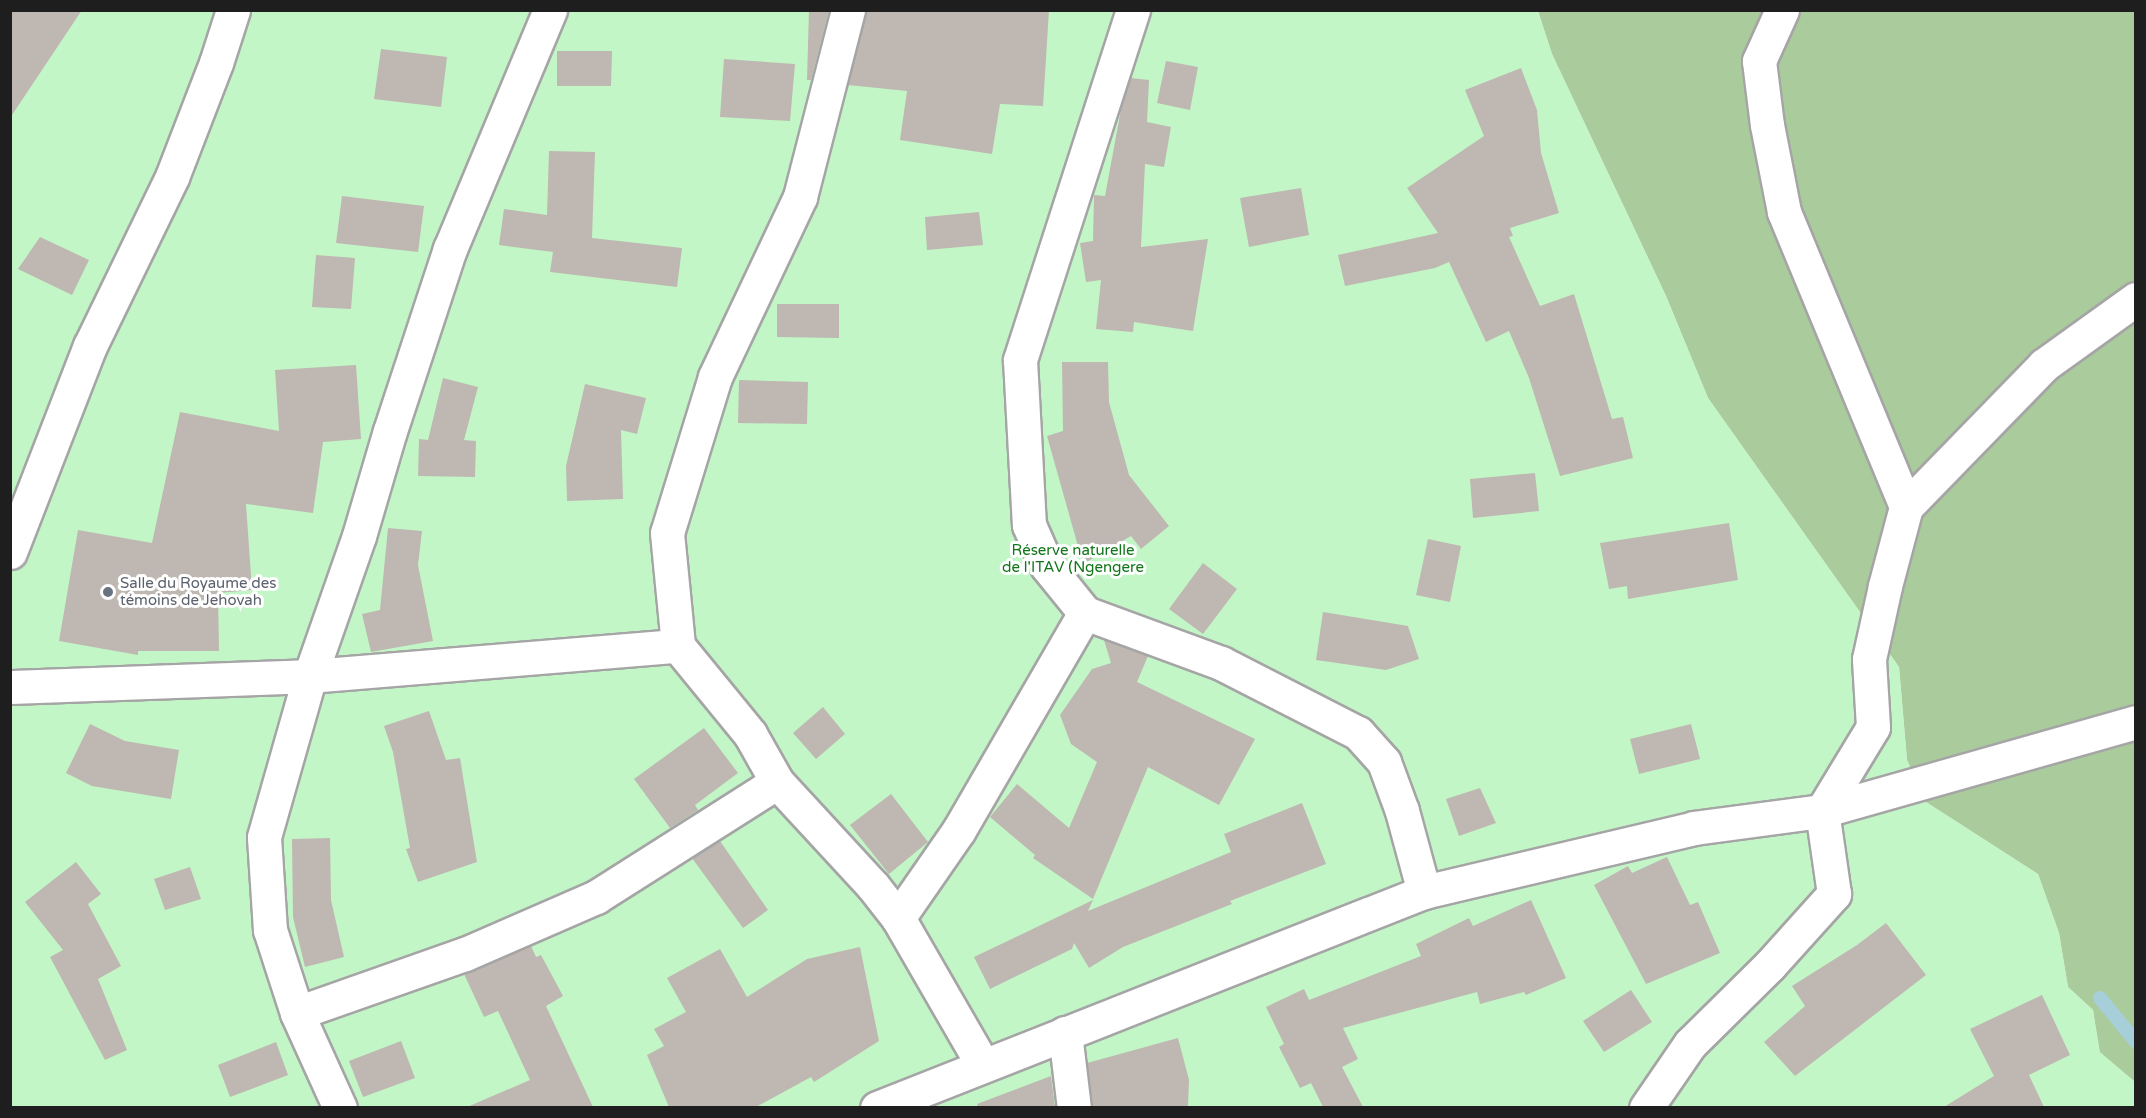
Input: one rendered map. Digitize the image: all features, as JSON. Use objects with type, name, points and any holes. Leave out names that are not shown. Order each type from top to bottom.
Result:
[{"type":"street","points":[[10,552],[90,346],[172,177],[216,63],[232,10]]},
{"type":"street","points":[[340,1107],[297,1012],[270,930],[264,837],[310,676],[359,536],[390,431],[450,249],[550,10]]},
{"type":"street","points":[[848,10],[800,197],[715,376],[667,533],[678,646],[750,734],[777,782],[873,886],[898,918],[982,1065]]},
{"type":"street","points":[[1133,10],[1020,360],[1029,525],[1047,566],[1085,613],[1221,663],[1359,733],[1384,762],[1402,811],[1424,892]]},
{"type":"street","points":[[1782,10],[1760,61],[1767,125],[1784,212],[1906,507]]},
{"type":"street","points":[[1646,1107],[1690,1044],[1770,965],[1834,894],[1822,812],[1872,727],[1869,659],[1906,507],[2044,365],[2136,299]]},
{"type":"street","points":[[898,918],[958,830],[1085,613]]},
{"type":"street","points":[[10,687],[310,676],[678,646]]},
{"type":"street","points":[[877,1107],[1424,892],[1694,828],[1822,812],[2136,722]]},
{"type":"street","points":[[297,1012],[465,954],[596,897],[777,782]]},
{"type":"street","points":[[1065,1032],[1074,1107]]},
{"type":"green space","name":"Réserve naturelle de l'ITAV (Ngengere","points":[[10,11],[1538,11],[1552,54],[1666,296],[1708,398],[1899,667],[1907,760],[1926,802],[2038,874],[2059,933],[2068,987],[2093,1010],[2100,1052],[2135,1082],[2135,1107],[11,1107]]},
{"type":"green space","points":[[1538,11],[2135,11],[2135,1082],[2099,1052],[2093,1010],[2068,987],[2059,933],[2038,874],[1926,802],[1907,760],[1899,667],[1708,398],[1666,296],[1552,54]]},
{"type":"building","points":[[10,10],[82,10],[10,118]]},
{"type":"building","points":[[809,10],[829,10],[811,80],[807,80]]},
{"type":"building","points":[[866,10],[1049,10],[1043,106],[1000,104],[992,154],[900,140],[907,91],[848,85]]},
{"type":"building","points":[[381,49],[447,57],[441,107],[374,99]]},
{"type":"building","points":[[557,51],[612,51],[611,86],[557,86]]},
{"type":"building","points":[[724,59],[795,64],[790,121],[720,117]]},
{"type":"building","points":[[1166,61],[1198,67],[1190,110],[1157,103]]},
{"type":"building","points":[[1521,68],[1537,110],[1541,153],[1559,213],[1510,228],[1513,236],[1509,237],[1540,306],[1574,294],[1612,419],[1623,417],[1633,458],[1560,476],[1529,378],[1509,331],[1486,342],[1449,262],[1435,268],[1345,286],[1338,255],[1438,233],[1407,188],[1484,136],[1465,90]]},
{"type":"building","points":[[1131,78],[1149,80],[1147,122],[1171,127],[1164,167],[1145,164],[1141,247],[1208,239],[1193,331],[1134,322],[1133,332],[1096,329],[1101,280],[1086,282],[1080,243],[1093,241],[1094,195],[1105,196],[1122,104]]},
{"type":"building","points":[[549,151],[595,152],[592,238],[682,248],[677,287],[550,272],[553,252],[499,245],[504,209],[547,215]]},
{"type":"building","points":[[1301,188],[1309,235],[1249,247],[1240,198]]},
{"type":"building","points":[[342,196],[424,206],[418,252],[336,243]]},
{"type":"building","points":[[979,212],[983,245],[927,250],[925,217]]},
{"type":"building","points":[[40,237],[89,260],[72,295],[18,269]]},
{"type":"building","points":[[316,255],[355,258],[351,309],[312,307]]},
{"type":"building","points":[[777,304],[839,304],[839,338],[777,337]]},
{"type":"building","points":[[1062,362],[1108,362],[1109,402],[1129,475],[1169,526],[1141,549],[1131,536],[1083,564],[1047,436],[1063,431]]},
{"type":"building","points":[[356,365],[361,439],[323,442],[313,513],[246,504],[252,590],[218,593],[219,651],[138,651],[138,655],[59,641],[78,530],[152,543],[180,412],[279,431],[275,370]]},
{"type":"building","points":[[443,378],[478,387],[464,440],[476,441],[475,477],[418,476],[419,439],[428,440]]},
{"type":"building","points":[[739,380],[808,382],[807,424],[738,423]]},
{"type":"building","points":[[585,384],[646,398],[637,434],[621,430],[623,499],[567,501],[566,466]]},
{"type":"building","points":[[1535,473],[1539,511],[1473,518],[1470,479]]},
{"type":"building","points":[[1729,523],[1738,580],[1628,599],[1627,586],[1609,589],[1600,543]]},
{"type":"building","points":[[388,528],[422,531],[418,565],[433,641],[371,652],[362,614],[380,610]]},
{"type":"building","points":[[1428,539],[1461,546],[1450,602],[1416,595]]},
{"type":"building","points":[[1203,563],[1237,589],[1203,634],[1169,609]]},
{"type":"building","points":[[1323,612],[1408,626],[1419,659],[1386,670],[1316,660]]},
{"type":"building","points":[[1104,640],[1148,656],[1137,682],[1255,739],[1219,805],[1148,767],[1093,899],[1033,858],[1035,855],[990,817],[1017,784],[1069,828],[1097,762],[1071,744],[1060,715],[1092,669],[1111,663]]},
{"type":"building","points":[[823,707],[845,734],[816,759],[793,733]]},
{"type":"building","points":[[429,711],[446,760],[460,758],[477,862],[418,882],[406,849],[410,848],[393,752],[384,726]]},
{"type":"building","points":[[90,724],[125,741],[179,750],[171,799],[92,786],[66,773]]},
{"type":"building","points":[[1691,724],[1700,759],[1639,774],[1630,739]]},
{"type":"building","points":[[704,728],[738,773],[695,805],[698,810],[670,828],[634,779]]},
{"type":"building","points":[[1480,788],[1496,823],[1459,836],[1446,799]]},
{"type":"building","points":[[891,794],[928,842],[889,874],[850,825]]},
{"type":"building","points":[[1302,803],[1326,864],[1230,901],[1232,904],[1123,947],[1089,968],[1074,943],[1072,949],[990,989],[974,957],[1093,900],[1088,911],[1231,852],[1224,834]]},
{"type":"building","points":[[330,838],[331,900],[344,957],[305,967],[293,917],[292,839]]},
{"type":"building","points":[[720,841],[768,910],[743,928],[692,858]]},
{"type":"building","points":[[1667,857],[1690,905],[1698,902],[1720,953],[1646,984],[1594,885],[1628,866],[1632,873]]},
{"type":"building","points":[[76,862],[101,894],[88,904],[121,966],[98,979],[127,1050],[105,1060],[50,957],[63,950],[25,902]]},
{"type":"building","points":[[190,867],[201,899],[165,910],[154,879]]},
{"type":"building","points":[[1531,900],[1566,978],[1526,995],[1524,992],[1480,1004],[1477,992],[1343,1028],[1358,1059],[1342,1067],[1363,1107],[1323,1107],[1311,1083],[1300,1088],[1279,1047],[1284,1044],[1266,1007],[1304,989],[1309,1000],[1421,956],[1416,944],[1469,918],[1473,926]]},
{"type":"building","points":[[1886,923],[1926,975],[1795,1076],[1764,1042],[1805,1006],[1792,986],[1857,945]]},
{"type":"building","points":[[531,946],[536,957],[541,955],[563,996],[546,1006],[593,1107],[467,1107],[530,1080],[498,1011],[484,1017],[464,974]]},
{"type":"building","points":[[860,947],[879,1041],[814,1082],[811,1077],[756,1107],[669,1107],[647,1055],[664,1046],[654,1029],[686,1012],[667,978],[720,949],[747,997],[807,959]]},
{"type":"building","points":[[1631,990],[1652,1022],[1604,1052],[1583,1021]]},
{"type":"building","points":[[2042,995],[2070,1055],[2029,1075],[2044,1107],[1944,1107],[1994,1076],[1970,1029]]},
{"type":"building","points":[[1178,1038],[1189,1080],[1188,1107],[1092,1107],[1087,1063]]},
{"type":"building","points":[[401,1041],[415,1078],[363,1097],[349,1061]]},
{"type":"building","points":[[276,1042],[288,1075],[230,1097],[218,1065]]},
{"type":"building","points":[[1051,1076],[1055,1107],[978,1107],[977,1104]]},
{"type":"waterway","points":[[2100,998],[2136,1042]]},
{"type":"place","name":"Salle du Royaume des témoins de Jehovah","points":[[108,592]]}]
